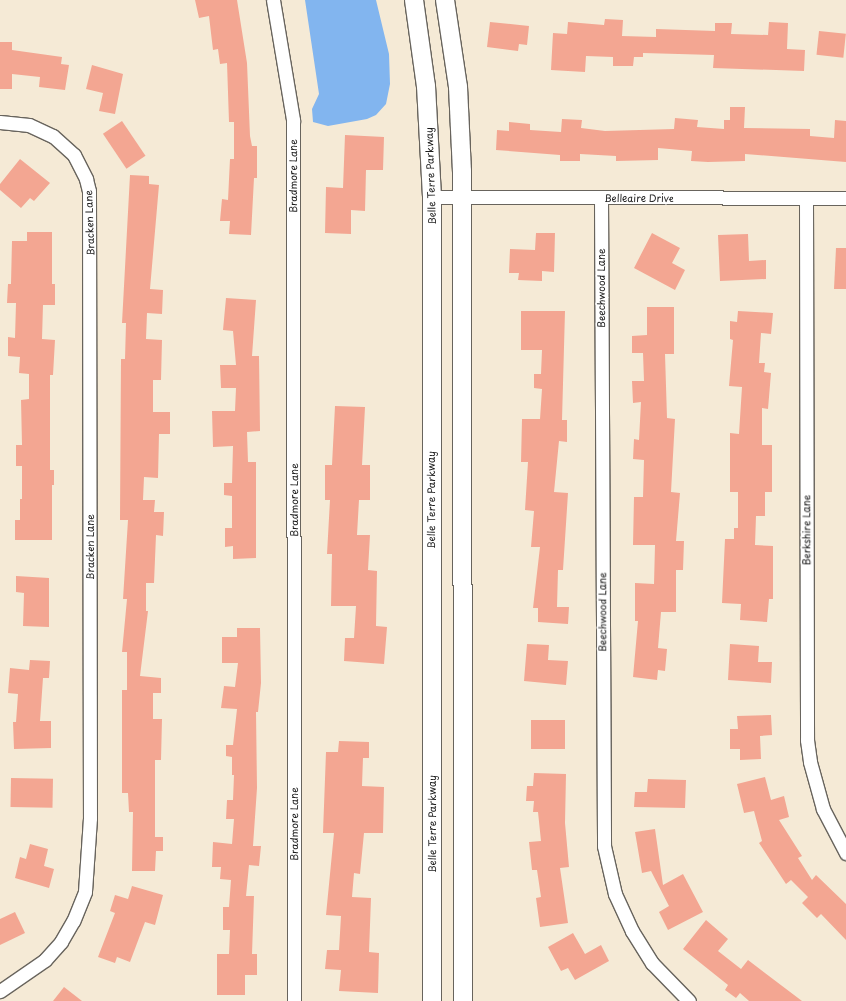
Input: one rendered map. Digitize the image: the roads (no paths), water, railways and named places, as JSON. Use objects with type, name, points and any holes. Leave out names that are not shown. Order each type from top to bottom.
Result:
[{"type":"main road","name":"Belle Terre Parkway","points":[[414,0],[425,80],[432,197],[432,1001]]},
{"type":"main road","points":[[445,0],[458,87],[461,196],[463,1001]]},
{"type":"street","name":"Bradmore Lane","points":[[273,0],[293,120],[294,1001]]},
{"type":"street","name":"Bracken Lane","points":[[0,122],[29,125],[53,136],[74,156],[86,179],[89,191],[90,818],[85,892],[73,921],[61,942],[45,960],[0,991]]},
{"type":"street","name":"Belleaire Drive","points":[[432,197],[846,198]]},
{"type":"street","name":"Beechwood Lane","points":[[601,198],[604,846],[615,894],[632,931],[652,963],[690,1001]]},
{"type":"street","name":"Berkshire Lane","points":[[806,198],[807,740],[810,762],[823,809],[846,853]]},
{"type":"water","points":[[305,0],[376,0],[389,54],[390,84],[386,104],[376,115],[367,119],[328,126],[313,122],[312,109],[319,94]]}]
